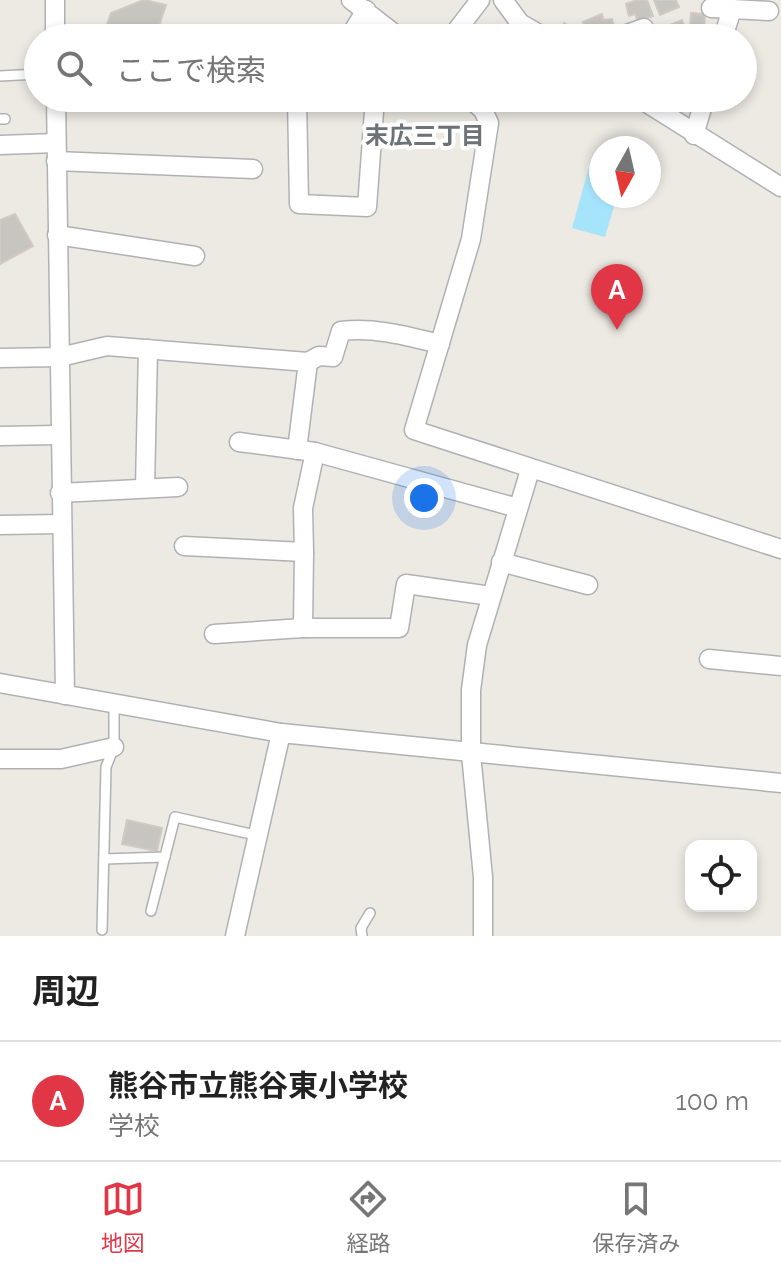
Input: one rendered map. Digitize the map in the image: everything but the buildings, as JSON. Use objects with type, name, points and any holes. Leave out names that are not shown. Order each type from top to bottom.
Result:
[{"type":"street","points":[[55,0],[55,24]]},
{"type":"street","points":[[462,24],[480,0]]},
{"type":"street","points":[[503,0],[522,24]]},
{"type":"street","points":[[358,5],[380,24]]},
{"type":"street","points":[[711,8],[769,11]]},
{"type":"street","points":[[727,24],[732,9]]},
{"type":"street","points":[[56,112],[60,357],[58,435],[65,695]]},
{"type":"street","points":[[297,112],[299,204],[367,207],[374,112]]},
{"type":"street","points":[[484,112],[489,123],[471,239],[414,430],[781,549]]},
{"type":"street","points":[[660,112],[781,187]]},
{"type":"street","points":[[694,135],[701,112]]},
{"type":"street","points":[[0,145],[253,169]]},
{"type":"street","points":[[57,235],[195,256]]},
{"type":"street","points":[[0,358],[60,357],[107,346],[308,362],[319,356],[333,357],[341,331],[362,329],[440,344]]},
{"type":"street","points":[[145,488],[148,349]]},
{"type":"street","points":[[303,628],[308,362]]},
{"type":"street","points":[[0,436],[58,435]]},
{"type":"street","points":[[239,442],[306,451],[518,508]]},
{"type":"street","points":[[483,936],[483,877],[471,754],[471,690],[477,645],[530,470]]},
{"type":"street","points":[[60,493],[178,487]]},
{"type":"street","points":[[0,525],[61,524]]},
{"type":"street","points":[[184,546],[304,552]]},
{"type":"street","points":[[501,562],[588,585]]},
{"type":"street","points":[[214,634],[303,628],[399,628],[406,584],[491,596]]},
{"type":"street","points":[[709,659],[781,666]]},
{"type":"street","points":[[0,683],[281,733],[781,783]]},
{"type":"street","points":[[235,936],[281,733]]},
{"type":"street","points":[[0,759],[61,759],[114,747]]},
{"type":"lane","points":[[0,76],[24,75]]},
{"type":"lane","points":[[102,930],[106,767],[114,747],[114,704]]},
{"type":"lane","points":[[151,911],[175,817],[260,836]]},
{"type":"lane","points":[[104,859],[165,857]]},
{"type":"lane","points":[[362,936],[361,928],[370,913]]},
{"type":"water","points":[[589,167],[589,208],[613,208],[605,237],[572,228]]},
{"type":"place","name":"熊谷市立熊谷東小学校","points":[[617,330]]},
{"type":"district","name":"末広三丁目","points":[[425,136]]}]
